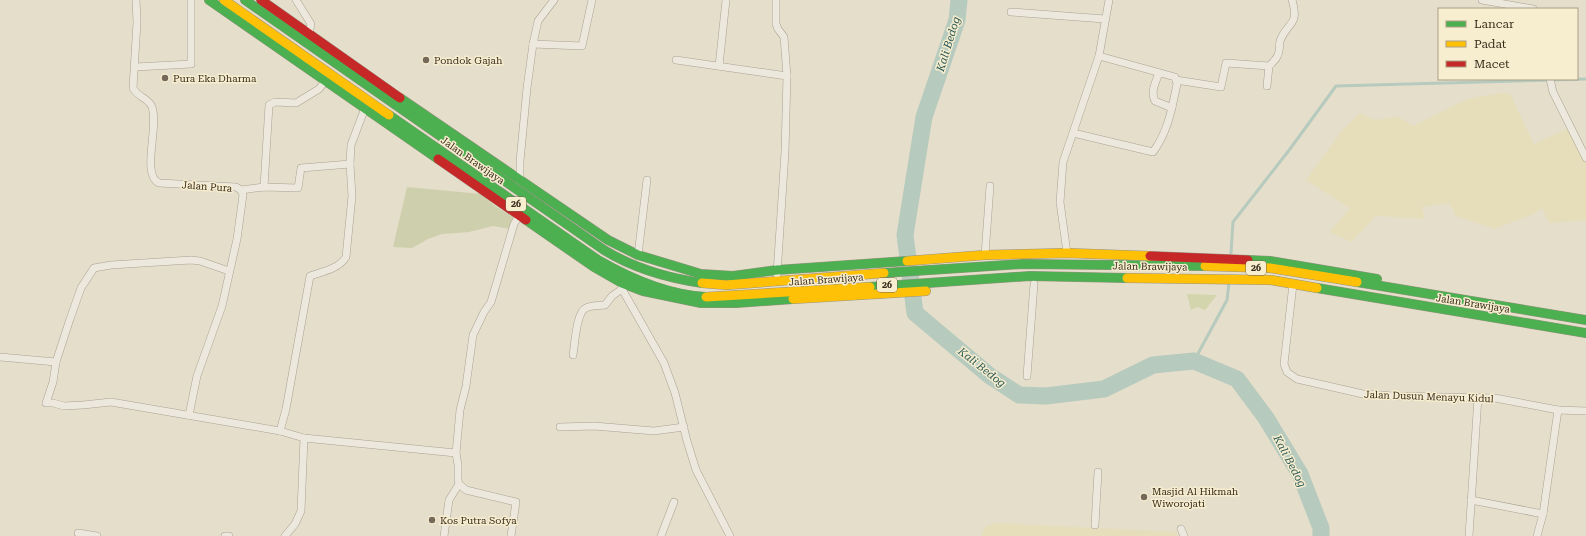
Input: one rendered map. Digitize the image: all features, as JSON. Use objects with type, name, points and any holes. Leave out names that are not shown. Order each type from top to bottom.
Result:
[{"type":"main road","points":[[209,0],[622,286],[701,303],[736,303],[848,291]]},
{"type":"main road","name":"Jalan Brawijaya","points":[[224,0],[598,260],[634,279],[662,289],[695,296],[752,295],[926,287],[1030,276],[1121,277],[1228,283],[1269,288],[1292,287],[1583,336]]},
{"type":"main road","name":"Jalan Brawijaya","points":[[245,0],[604,250],[636,267],[674,279],[699,284],[726,285],[847,275],[1024,264],[1121,264],[1186,261],[1270,268],[1586,320]]},
{"type":"main road","points":[[262,0],[439,126],[608,240],[638,255],[701,274],[733,276],[778,270],[985,255],[1067,253],[1186,261],[1270,261],[1586,314]]},
{"type":"main road","points":[[1121,264],[1121,277]]},
{"type":"main road","points":[[926,287],[1020,284],[1196,282]]},
{"type":"street","name":"Jalan Pura","points":[[136,0],[137,22],[133,88],[137,94],[149,102],[152,106],[154,125],[150,169],[155,181],[159,183],[236,187],[241,190],[243,194],[237,239],[222,306],[197,376],[189,414]]},
{"type":"street","points":[[135,67],[191,64],[191,0]]},
{"type":"street","points":[[296,0],[311,24],[309,33]]},
{"type":"street","points":[[520,181],[520,161],[526,96],[533,44],[538,21],[554,0]]},
{"type":"street","points":[[533,44],[582,46],[592,0]]},
{"type":"street","points":[[719,66],[726,0]]},
{"type":"street","points":[[776,0],[776,24],[784,37],[788,76],[786,152],[777,280]]},
{"type":"street","points":[[1067,253],[1060,202],[1060,183],[1063,162],[1099,56],[1109,0]]},
{"type":"street","points":[[1267,86],[1269,66],[1276,59],[1280,42],[1294,22],[1294,6],[1292,0]]},
{"type":"street","points":[[1484,0],[1528,8]]},
{"type":"street","points":[[1011,12],[1105,19]]},
{"type":"street","points":[[1099,56],[1175,77],[1176,80],[1221,87],[1226,63],[1269,66]]},
{"type":"street","points":[[676,60],[788,76]]},
{"type":"street","points":[[1159,73],[1152,96],[1155,101],[1172,108]]},
{"type":"street","points":[[1073,133],[1153,152],[1164,132],[1172,108],[1177,84],[1176,80]]},
{"type":"street","points":[[1550,80],[1553,92],[1586,158]]},
{"type":"street","points":[[264,187],[270,105],[275,102],[296,103],[319,89],[325,81]]},
{"type":"street","points":[[280,432],[286,409],[310,276],[338,265],[344,261],[346,257],[352,196],[350,164],[353,137],[365,108]]},
{"type":"street","points":[[241,190],[264,187],[298,188],[301,168],[350,164]]},
{"type":"street","points":[[638,255],[647,180]]},
{"type":"street","points":[[985,255],[990,186]]},
{"type":"street","points":[[444,536],[449,500],[459,484],[456,454],[460,410],[466,386],[473,335],[484,312],[491,302],[514,224],[519,216]]},
{"type":"street","points":[[229,271],[200,261],[190,260],[111,265],[94,268],[81,288],[56,362],[53,382],[46,403],[71,406],[111,402],[189,414],[304,438],[456,454]]},
{"type":"street","points":[[1028,376],[1034,284]]},
{"type":"street","points":[[573,355],[581,312],[586,308],[605,305],[622,286],[664,363],[675,392],[696,470],[730,536]]},
{"type":"street","name":"Jalan Dusun Menayu Kidul","points":[[1292,287],[1284,364],[1287,372],[1297,379],[1363,394],[1495,398],[1558,410],[1586,411]]},
{"type":"street","points":[[0,357],[56,362]]},
{"type":"street","points":[[1469,536],[1478,397]]},
{"type":"street","points":[[1537,536],[1543,514],[1558,410]]},
{"type":"street","points":[[560,427],[594,426],[654,431],[684,427]]},
{"type":"street","points":[[285,536],[295,524],[301,511],[304,438]]},
{"type":"street","points":[[1095,525],[1098,472]]},
{"type":"street","points":[[459,484],[466,490],[516,502],[511,536]]},
{"type":"street","points":[[1471,500],[1543,514]]},
{"type":"street","points":[[661,536],[674,502]]},
{"type":"street","points":[[78,533],[97,536]]},
{"type":"shaded area","points":[[1500,93],[1510,94],[1534,144],[1569,128],[1586,163],[1586,220],[1549,223],[1542,208],[1531,215],[1494,229],[1456,216],[1449,203],[1422,207],[1425,219],[1376,216],[1351,242],[1330,232],[1350,208],[1306,180],[1342,131],[1360,113],[1374,120],[1398,117],[1413,126],[1467,99]]},
{"type":"shaded area","points":[[998,523],[1175,532],[1179,536],[981,536],[987,525]]},
{"type":"green space","points":[[407,187],[481,194],[495,206],[513,217],[510,229],[493,226],[469,232],[442,234],[428,239],[412,248],[393,247]]},
{"type":"green space","points":[[1187,294],[1217,295],[1205,310],[1197,307],[1191,310]]},
{"type":"waterway","name":"Kali Bedog","points":[[959,0],[957,20],[924,117],[905,235],[915,313],[990,376],[1019,395],[1046,396],[1104,389],[1153,365],[1194,361],[1237,379],[1266,418],[1300,474],[1321,528],[1321,536]]},
{"type":"waterway","points":[[1578,79],[1586,79]]},
{"type":"waterway","points":[[1231,253],[1233,222],[1290,149],[1336,86],[1550,80]]},
{"type":"waterway","points":[[1194,361],[1227,300],[1229,283]]},
{"type":"traffic: fast","points":[[209,0],[438,159]]},
{"type":"traffic: fast","points":[[245,0],[604,250],[616,257],[652,272],[702,283]]},
{"type":"traffic: fast","points":[[400,98],[608,240],[638,255],[701,274],[733,276],[777,270],[907,261]]},
{"type":"traffic: fast","points":[[389,115],[598,260],[623,274],[650,285],[677,293],[706,297]]},
{"type":"traffic: fast","points":[[526,220],[594,267],[622,283],[643,291],[701,303],[736,303],[793,299]]},
{"type":"traffic: fast","points":[[1248,260],[1270,261],[1377,279]]},
{"type":"traffic: fast","points":[[884,273],[1023,264],[1205,266]]},
{"type":"traffic: fast","points":[[870,287],[1030,276],[1127,278]]},
{"type":"traffic: fast","points":[[1357,282],[1586,320]]},
{"type":"traffic: fast","points":[[1317,288],[1586,333]]},
{"type":"traffic: slow","points":[[224,0],[389,115]]},
{"type":"traffic: slow","points":[[907,261],[985,255],[1067,253],[1150,256]]},
{"type":"traffic: slow","points":[[1205,266],[1270,268],[1357,282]]},
{"type":"traffic: slow","points":[[702,283],[726,285],[884,273]]},
{"type":"traffic: slow","points":[[1127,278],[1271,280],[1317,288]]},
{"type":"traffic: slow","points":[[706,297],[870,287]]},
{"type":"traffic: slow","points":[[793,299],[926,291]]},
{"type":"traffic: jam","points":[[261,0],[400,98]]},
{"type":"traffic: jam","points":[[438,159],[526,220]]},
{"type":"traffic: jam","points":[[1150,256],[1248,260]]},
{"type":"place","name":"Pondok Gajah","points":[[426,60]]},
{"type":"place","name":"Pura Eka Dharma","points":[[165,78]]},
{"type":"place","name":"Masjid Al Hikmah Wiworojati","points":[[1144,497]]},
{"type":"place","name":"Kos Putra Sofya","points":[[432,520]]}]
